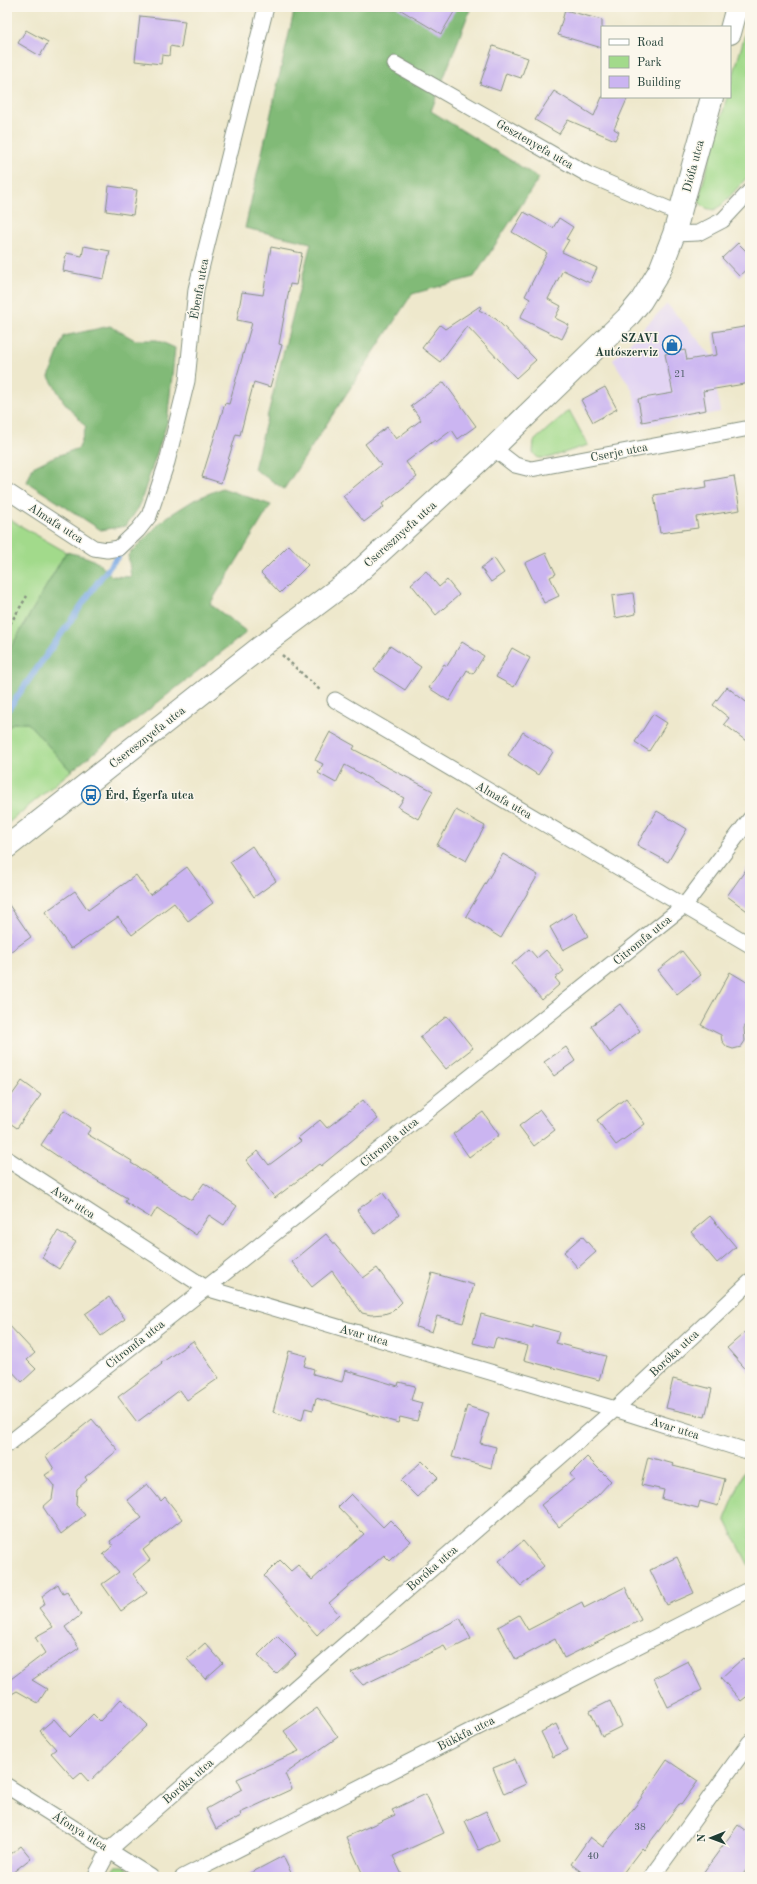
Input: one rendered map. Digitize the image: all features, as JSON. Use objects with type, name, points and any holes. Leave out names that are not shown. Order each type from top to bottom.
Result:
[{"type":"street","name":"Ébenfa utca","points":[[107,550],[119,548],[138,530],[149,516],[167,462],[187,381],[196,289],[266,7]]},
{"type":"street","points":[[731,28],[737,7]]},
{"type":"street","name":"Gesztenyefa utca","points":[[395,64],[587,174],[680,214]]},
{"type":"street","name":"Diófa utca","points":[[674,234],[712,98]]},
{"type":"street","points":[[674,234],[698,233],[723,220],[750,191]]},
{"type":"street","name":"Cseresznyefa utca","points":[[7,847],[266,643],[351,579],[494,448],[627,318],[641,301],[660,270],[674,234]]},
{"type":"street","name":"Cserje utca","points":[[494,448],[515,465],[531,469],[750,428]]},
{"type":"street","name":"Almafa utca","points":[[7,491],[94,548],[107,550]]},
{"type":"street","name":"Almafa utca","points":[[335,700],[750,945]]},
{"type":"street","name":"Citromfa utca","points":[[7,1445],[684,906],[750,819]]},
{"type":"street","name":"Avar utca","points":[[7,1159],[206,1288],[615,1409],[750,1452]]},
{"type":"street","name":"Boróka utca","points":[[110,1849],[615,1409],[750,1282]]},
{"type":"street","name":"Bükkfa utca","points":[[183,1877],[750,1589]]},
{"type":"street","points":[[652,1877],[750,1742]]},
{"type":"street","name":"Áfonya utca","points":[[7,1786],[110,1849],[151,1877]]},
{"type":"street","points":[[95,1877],[110,1849]]},
{"type":"path","points":[[7,629],[27,596]]},
{"type":"path","points":[[266,643],[295,666],[315,686],[335,700]]},
{"type":"shaded area","points":[[667,304],[711,355],[720,412],[640,427],[633,391],[613,360]]},
{"type":"green space","points":[[295,7],[471,7],[431,111],[539,178],[474,277],[412,294],[284,489],[254,469],[311,243],[245,228]]},
{"type":"green space","points":[[750,23],[750,174],[723,204],[714,210],[705,208],[698,201],[727,98],[731,98],[731,84],[748,24]]},
{"type":"green space","points":[[110,326],[135,340],[157,340],[175,348],[167,423],[139,507],[126,526],[101,530],[27,482],[33,467],[51,458],[79,448],[86,427],[64,402],[49,377],[64,336]]},
{"type":"green space","points":[[569,410],[588,445],[548,458],[538,458],[533,453],[534,441]]},
{"type":"green space","points":[[222,488],[271,505],[210,604],[247,632],[71,771],[28,723],[13,723],[7,729],[7,654],[66,552],[91,559],[101,565],[111,576],[131,577],[128,555],[164,519],[194,500]]},
{"type":"green space","points":[[7,518],[66,552],[7,654]]},
{"type":"green space","points":[[13,723],[28,723],[71,771],[7,824],[7,729]]},
{"type":"green space","points":[[750,1459],[750,1568],[725,1519]]},
{"type":"green space","points":[[116,1867],[125,1867],[138,1877],[105,1877]]},
{"type":"building","points":[[396,7],[457,7],[441,34]]},
{"type":"building","points":[[565,10],[602,20],[601,48],[558,35]]},
{"type":"building","points":[[140,16],[185,21],[181,48],[170,46],[169,56],[162,55],[161,64],[135,61]]},
{"type":"building","points":[[26,30],[48,42],[40,56],[18,43]]},
{"type":"building","points":[[493,46],[528,58],[521,78],[506,73],[500,91],[480,84]]},
{"type":"building","points":[[554,91],[594,116],[602,98],[628,98],[614,129],[619,132],[615,140],[568,120],[559,134],[535,120]]},
{"type":"building","points":[[109,186],[137,190],[133,215],[106,211]]},
{"type":"building","points":[[524,212],[553,228],[559,218],[573,227],[566,239],[569,240],[562,252],[597,268],[590,283],[563,270],[548,299],[561,306],[555,318],[569,325],[562,339],[520,318],[530,299],[525,296],[547,253],[512,232]]},
{"type":"building","points":[[738,243],[750,255],[750,266],[739,276],[722,258]]},
{"type":"building","points":[[84,246],[110,251],[104,279],[63,271],[66,253],[82,256]]},
{"type":"building","points":[[271,247],[302,253],[296,285],[290,284],[279,344],[282,345],[270,387],[254,382],[240,435],[236,434],[221,483],[202,477],[225,403],[229,404],[252,323],[237,320],[242,292],[263,295]]},
{"type":"building","points":[[480,306],[481,308],[479,310],[496,319],[536,360],[516,378],[467,326],[440,362],[422,348],[440,325],[445,329]]},
{"type":"building","points":[[750,326],[750,383],[703,391],[706,410],[642,422],[638,399],[673,393],[665,354],[685,350],[687,360],[717,355],[713,332]]},
{"type":"building","points":[[444,382],[476,426],[458,439],[452,430],[436,442],[435,440],[406,462],[417,477],[382,504],[384,507],[364,522],[343,496],[381,465],[365,444],[387,427],[396,439],[421,420],[411,406]]},
{"type":"building","points":[[605,387],[617,409],[593,422],[581,400]]},
{"type":"building","points":[[734,476],[740,510],[696,517],[698,528],[660,533],[654,495],[707,487],[706,481]]},
{"type":"building","points":[[289,545],[308,565],[280,593],[261,573]]},
{"type":"building","points":[[546,553],[556,574],[550,577],[559,596],[544,603],[525,563]]},
{"type":"building","points":[[494,558],[504,573],[491,582],[481,568]]},
{"type":"building","points":[[426,571],[439,587],[447,580],[459,595],[436,615],[411,584]]},
{"type":"building","points":[[633,593],[636,614],[615,618],[612,596]]},
{"type":"building","points":[[462,642],[484,656],[473,674],[467,670],[449,701],[429,688],[444,664],[447,666]]},
{"type":"building","points":[[390,646],[421,667],[405,690],[374,670]]},
{"type":"building","points":[[512,648],[530,658],[514,687],[496,677]]},
{"type":"building","points":[[727,687],[750,705],[750,744],[724,724],[729,718],[713,705]]},
{"type":"building","points":[[653,714],[667,723],[649,751],[635,742]]},
{"type":"building","points":[[330,732],[355,746],[353,749],[433,791],[418,819],[398,807],[404,798],[345,765],[336,783],[318,773],[323,764],[315,760]]},
{"type":"building","points":[[523,732],[553,752],[538,775],[508,755]]},
{"type":"building","points":[[456,810],[485,826],[466,861],[437,845]]},
{"type":"building","points":[[657,811],[687,829],[668,862],[637,845]]},
{"type":"building","points":[[252,846],[276,881],[254,897],[230,862]]},
{"type":"building","points":[[503,854],[538,875],[501,938],[466,916]]},
{"type":"building","points":[[750,864],[750,913],[727,896]]},
{"type":"building","points":[[187,867],[213,903],[188,921],[174,903],[132,935],[118,917],[71,949],[45,912],[75,891],[88,910],[136,875],[150,895]]},
{"type":"building","points":[[7,902],[31,937],[7,954]]},
{"type":"building","points":[[574,912],[588,936],[563,950],[550,927]]},
{"type":"building","points":[[529,949],[537,958],[546,950],[564,971],[555,978],[560,984],[542,1000],[512,964]]},
{"type":"building","points":[[682,951],[701,975],[677,994],[658,970]]},
{"type":"building","points":[[730,972],[750,984],[750,1017],[744,1028],[745,1041],[741,1047],[733,1049],[727,1047],[722,1041],[721,1035],[701,1025]]},
{"type":"building","points":[[620,1004],[640,1031],[610,1053],[591,1026]]},
{"type":"building","points":[[447,1016],[473,1048],[446,1069],[420,1037]]},
{"type":"building","points":[[566,1047],[575,1061],[554,1076],[544,1062]]},
{"type":"building","points":[[22,1081],[41,1095],[17,1128],[7,1121],[7,1102]]},
{"type":"building","points":[[626,1098],[645,1124],[616,1145],[597,1120]]},
{"type":"building","points":[[363,1100],[378,1119],[321,1166],[319,1164],[275,1198],[246,1160],[258,1151],[269,1165],[301,1141],[298,1138],[320,1120],[327,1128]]},
{"type":"building","points":[[64,1110],[91,1128],[87,1134],[192,1200],[204,1183],[237,1206],[224,1225],[209,1215],[196,1235],[157,1208],[151,1218],[125,1202],[127,1198],[72,1166],[41,1145]]},
{"type":"building","points":[[540,1110],[555,1130],[534,1146],[519,1126]]},
{"type":"building","points":[[483,1112],[499,1135],[469,1157],[453,1134]]},
{"type":"building","points":[[382,1192],[399,1215],[375,1234],[357,1210]]},
{"type":"building","points":[[710,1216],[736,1247],[717,1263],[691,1232]]},
{"type":"building","points":[[58,1231],[76,1242],[59,1269],[42,1258]]},
{"type":"building","points":[[326,1234],[363,1278],[377,1268],[402,1302],[393,1311],[384,1314],[371,1315],[362,1313],[332,1271],[312,1287],[292,1262]]},
{"type":"building","points":[[582,1236],[596,1252],[578,1268],[564,1252]]},
{"type":"building","points":[[432,1273],[474,1285],[463,1323],[437,1316],[432,1332],[416,1327]]},
{"type":"building","points":[[109,1297],[125,1319],[101,1336],[85,1314]]},
{"type":"building","points":[[481,1314],[533,1328],[533,1325],[559,1332],[556,1343],[606,1356],[599,1380],[524,1360],[528,1346],[496,1338],[493,1348],[473,1343]]},
{"type":"building","points":[[7,1323],[35,1353],[27,1360],[36,1369],[22,1382],[7,1366]]},
{"type":"building","points":[[750,1328],[750,1374],[727,1348]]},
{"type":"building","points":[[193,1341],[219,1378],[187,1400],[180,1390],[137,1422],[118,1397],[162,1364],[161,1363]]},
{"type":"building","points":[[289,1351],[307,1356],[304,1366],[314,1369],[313,1374],[342,1382],[345,1370],[398,1386],[399,1382],[415,1386],[411,1400],[422,1403],[417,1421],[400,1417],[398,1423],[316,1398],[313,1410],[305,1408],[302,1420],[273,1412]]},
{"type":"building","points":[[673,1379],[712,1389],[705,1417],[666,1408]]},
{"type":"building","points":[[467,1406],[489,1413],[480,1443],[496,1447],[491,1468],[452,1457]]},
{"type":"building","points":[[92,1419],[118,1450],[85,1477],[87,1480],[77,1489],[76,1505],[85,1515],[61,1534],[43,1507],[52,1499],[54,1486],[45,1475],[54,1469],[46,1456]]},
{"type":"building","points":[[587,1457],[611,1481],[597,1496],[559,1527],[541,1505],[574,1479],[570,1474]]},
{"type":"building","points":[[648,1457],[674,1464],[673,1466],[725,1479],[718,1506],[700,1501],[698,1508],[662,1499],[664,1490],[641,1485]]},
{"type":"building","points":[[422,1461],[438,1477],[417,1497],[401,1481]]},
{"type":"building","points":[[147,1484],[161,1501],[165,1497],[182,1519],[143,1550],[150,1560],[133,1574],[147,1593],[121,1611],[102,1584],[119,1572],[103,1554],[113,1546],[110,1541],[142,1518],[127,1500]]},
{"type":"building","points":[[351,1494],[383,1527],[390,1520],[411,1541],[390,1561],[384,1555],[329,1603],[339,1614],[317,1635],[264,1576],[280,1560],[291,1571],[298,1565],[312,1580],[364,1534],[338,1507]]},
{"type":"building","points":[[523,1541],[544,1566],[521,1586],[499,1561]]},
{"type":"building","points":[[677,1557],[694,1593],[667,1605],[650,1570]]},
{"type":"building","points":[[58,1584],[63,1594],[67,1592],[81,1615],[65,1627],[79,1648],[32,1680],[47,1689],[38,1703],[17,1691],[10,1695],[7,1690],[7,1682],[45,1653],[35,1637],[53,1627],[39,1608],[45,1604],[42,1596]]},
{"type":"building","points":[[625,1587],[641,1620],[564,1658],[555,1639],[516,1660],[498,1627],[519,1615],[528,1630],[582,1602],[584,1608]]},
{"type":"building","points":[[460,1618],[471,1639],[447,1651],[444,1646],[363,1685],[351,1672],[389,1655]]},
{"type":"building","points":[[277,1636],[296,1655],[276,1674],[258,1655]]},
{"type":"building","points":[[205,1643],[223,1663],[205,1679],[187,1659]]},
{"type":"building","points":[[743,1658],[750,1666],[750,1694],[741,1701],[721,1678]]},
{"type":"building","points":[[688,1661],[702,1690],[668,1707],[654,1678]]},
{"type":"building","points":[[121,1699],[148,1725],[89,1782],[81,1773],[74,1779],[51,1753],[56,1749],[40,1731],[54,1719],[70,1737],[93,1714],[100,1721]]},
{"type":"building","points":[[610,1701],[622,1726],[602,1736],[590,1711]]},
{"type":"building","points":[[317,1708],[338,1737],[285,1774],[292,1789],[240,1813],[241,1816],[216,1829],[206,1809],[242,1789],[237,1779],[299,1751],[284,1731]]},
{"type":"building","points":[[556,1724],[568,1750],[553,1757],[541,1732]]},
{"type":"building","points":[[515,1759],[526,1784],[504,1794],[493,1768]]},
{"type":"building","points":[[667,1760],[698,1781],[681,1805],[679,1804],[644,1850],[642,1848],[620,1877],[588,1877],[571,1864],[590,1837],[603,1847],[637,1804]]},
{"type":"building","points":[[426,1794],[444,1833],[393,1856],[403,1877],[364,1877],[346,1837],[395,1815],[392,1810]]},
{"type":"building","points":[[486,1811],[499,1840],[479,1850],[465,1821]]},
{"type":"building","points":[[738,1825],[750,1834],[750,1865],[741,1877],[700,1877]]},
{"type":"building","points":[[21,1846],[31,1858],[7,1877],[7,1857]]},
{"type":"building","points":[[283,1856],[293,1877],[243,1877]]},
{"type":"waterway","points":[[7,711],[100,579],[123,550]]},
{"type":"place","name":"SZAVI Autószerviz","points":[[672,345]]},
{"type":"place","name":"Érd, Égerfa utca","points":[[91,795]]}]
